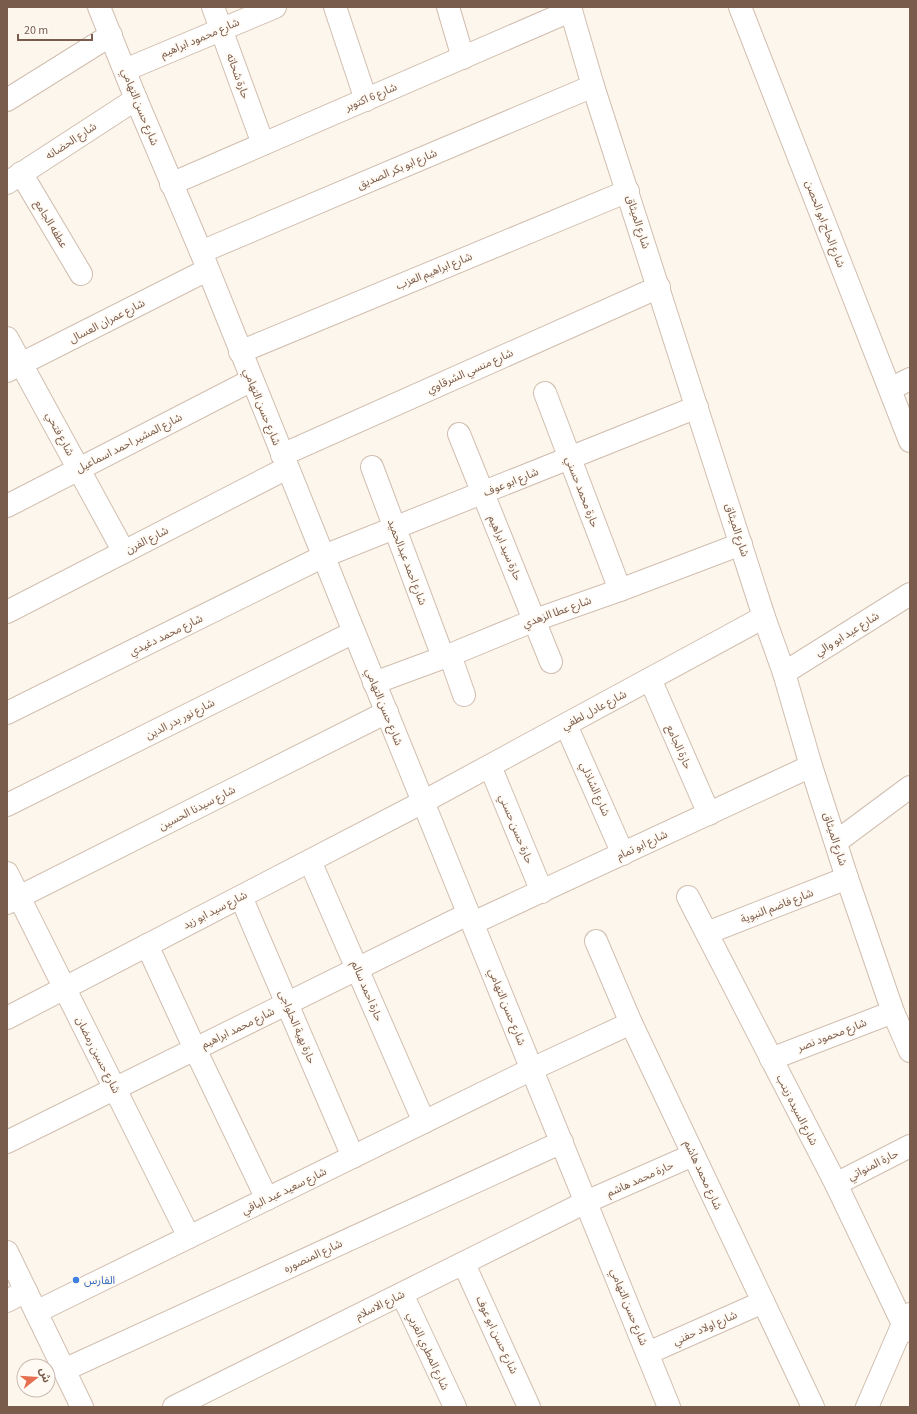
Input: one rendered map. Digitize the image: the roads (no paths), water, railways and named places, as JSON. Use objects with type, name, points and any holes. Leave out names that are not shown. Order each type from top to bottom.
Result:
[{"type":"street","name":"شارع حسن التهامي","points":[[99,7],[204,261],[669,1407]]},
{"type":"street","name":"حارة شحاته","points":[[213,7],[263,144]]},
{"type":"street","name":"شارع محمود ابراهيم","points":[[125,70],[276,7]]},
{"type":"street","points":[[334,7],[366,100]]},
{"type":"street","points":[[448,7],[463,58]]},
{"type":"street","name":"شارع الحاج ابو الحصن","points":[[740,7],[910,441]]},
{"type":"street","name":"شارع 6 اكتوبر","points":[[171,184],[463,58],[570,9]]},
{"type":"street","name":"شارع الميثاق","points":[[570,9],[764,617],[784,673],[811,766],[847,878],[894,1012],[910,1051]]},
{"type":"street","points":[[7,100],[111,36]]},
{"type":"street","name":"شارع ابو بكر الصديق","points":[[204,261],[594,86]]},
{"type":"street","name":"شارع الحضانه","points":[[14,178],[136,99]]},
{"type":"street","name":"عطفه الجامع","points":[[14,178],[81,274]]},
{"type":"street","name":"شارع ابراهيم العزب","points":[[240,352],[628,191]]},
{"type":"street","name":"شارع عمران العسال","points":[[14,368],[204,261]]},
{"type":"street","name":"شارع منسي الشرقاوي","points":[[285,462],[659,288]]},
{"type":"street","name":"شارع فتحي","points":[[7,338],[14,368],[79,469],[124,552]]},
{"type":"street","points":[[890,390],[910,379]]},
{"type":"street","name":"شارع المشير احمد اسماعيل","points":[[7,506],[252,380]]},
{"type":"street","name":"حارة محمد حسني","points":[[545,393],[620,590]]},
{"type":"street","name":"شارع ابو عوف","points":[[324,556],[697,407]]},
{"type":"street","name":"حارة سيد ابراهيم","points":[[458,434],[551,662]]},
{"type":"street","name":"شارع الفرن","points":[[7,612],[124,552],[285,462]]},
{"type":"street","name":"شارع احمد عبدالحميد","points":[[372,467],[394,528],[446,656],[464,696]]},
{"type":"street","name":"شارع عطا الزهدي","points":[[374,683],[446,656],[534,620],[620,590],[741,544]]},
{"type":"street","name":"شارع محمد دغيدي","points":[[7,713],[324,556]]},
{"type":"street","name":"شارع عيد ابو والي","points":[[784,673],[910,594]]},
{"type":"street","name":"شارع عادل لطفي","points":[[423,802],[764,617]]},
{"type":"street","name":"شارع نور بدر الدين","points":[[7,805],[354,632]]},
{"type":"street","name":"حارة الجامع","points":[[650,679],[709,814]]},
{"type":"street","name":"شارع سيدنا الحسين","points":[[13,900],[387,712]]},
{"type":"street","name":"شارع الشاذلي","points":[[566,724],[623,854]]},
{"type":"street","name":"حارة حسن حسني","points":[[490,766],[542,892]]},
{"type":"street","name":"شارع ابو تمام","points":[[471,919],[542,892],[811,766]]},
{"type":"street","points":[[836,842],[910,787]]},
{"type":"street","name":"شارع سيد ابو زيد","points":[[7,1018],[423,802]]},
{"type":"street","name":"حارة احمد سالم","points":[[310,861],[424,1122]]},
{"type":"street","name":"شارع حسين رمضان","points":[[7,873],[13,900],[64,988],[189,1237]]},
{"type":"street","name":"شارع فاضم النبوية","points":[[707,933],[847,878]]},
{"type":"street","name":"شارع السيده زينب","points":[[688,896],[908,1323]]},
{"type":"street","name":"حارة بهية الحلواجى","points":[[241,897],[353,1157]]},
{"type":"street","name":"شارع محمد ابراهيم","points":[[7,1142],[357,969],[471,919]]},
{"type":"street","name":"شارع محمد هاشم","points":[[596,941],[631,1023],[813,1407]]},
{"type":"street","points":[[147,945],[267,1199]]},
{"type":"street","name":"شارع محمود نصر","points":[[771,1059],[894,1012]]},
{"type":"street","name":"شارع سعيد عبد الباقي","points":[[36,1312],[532,1069],[631,1023]]},
{"type":"street","name":"شارع المنصوره","points":[[64,1370],[562,1142]]},
{"type":"street","name":"حارة المنواتي","points":[[836,1184],[910,1146]]},
{"type":"street","name":"حارة محمد هاشم","points":[[586,1202],[693,1155]]},
{"type":"street","name":"شارع الاسلام","points":[[174,1407],[586,1202]]},
{"type":"street","points":[[7,1252],[16,1296],[36,1312],[82,1407]]},
{"type":"street","name":"شارع حسن ابو عوف","points":[[464,1264],[530,1407]]},
{"type":"street","name":"شارع المطري الغربي","points":[[402,1294],[455,1407]]},
{"type":"street","name":"شارع اولاد حفني","points":[[648,1353],[763,1302]]},
{"type":"street","points":[[867,1407],[908,1323]]},
{"type":"place","name":"الفارس","points":[[76,1280]]}]
